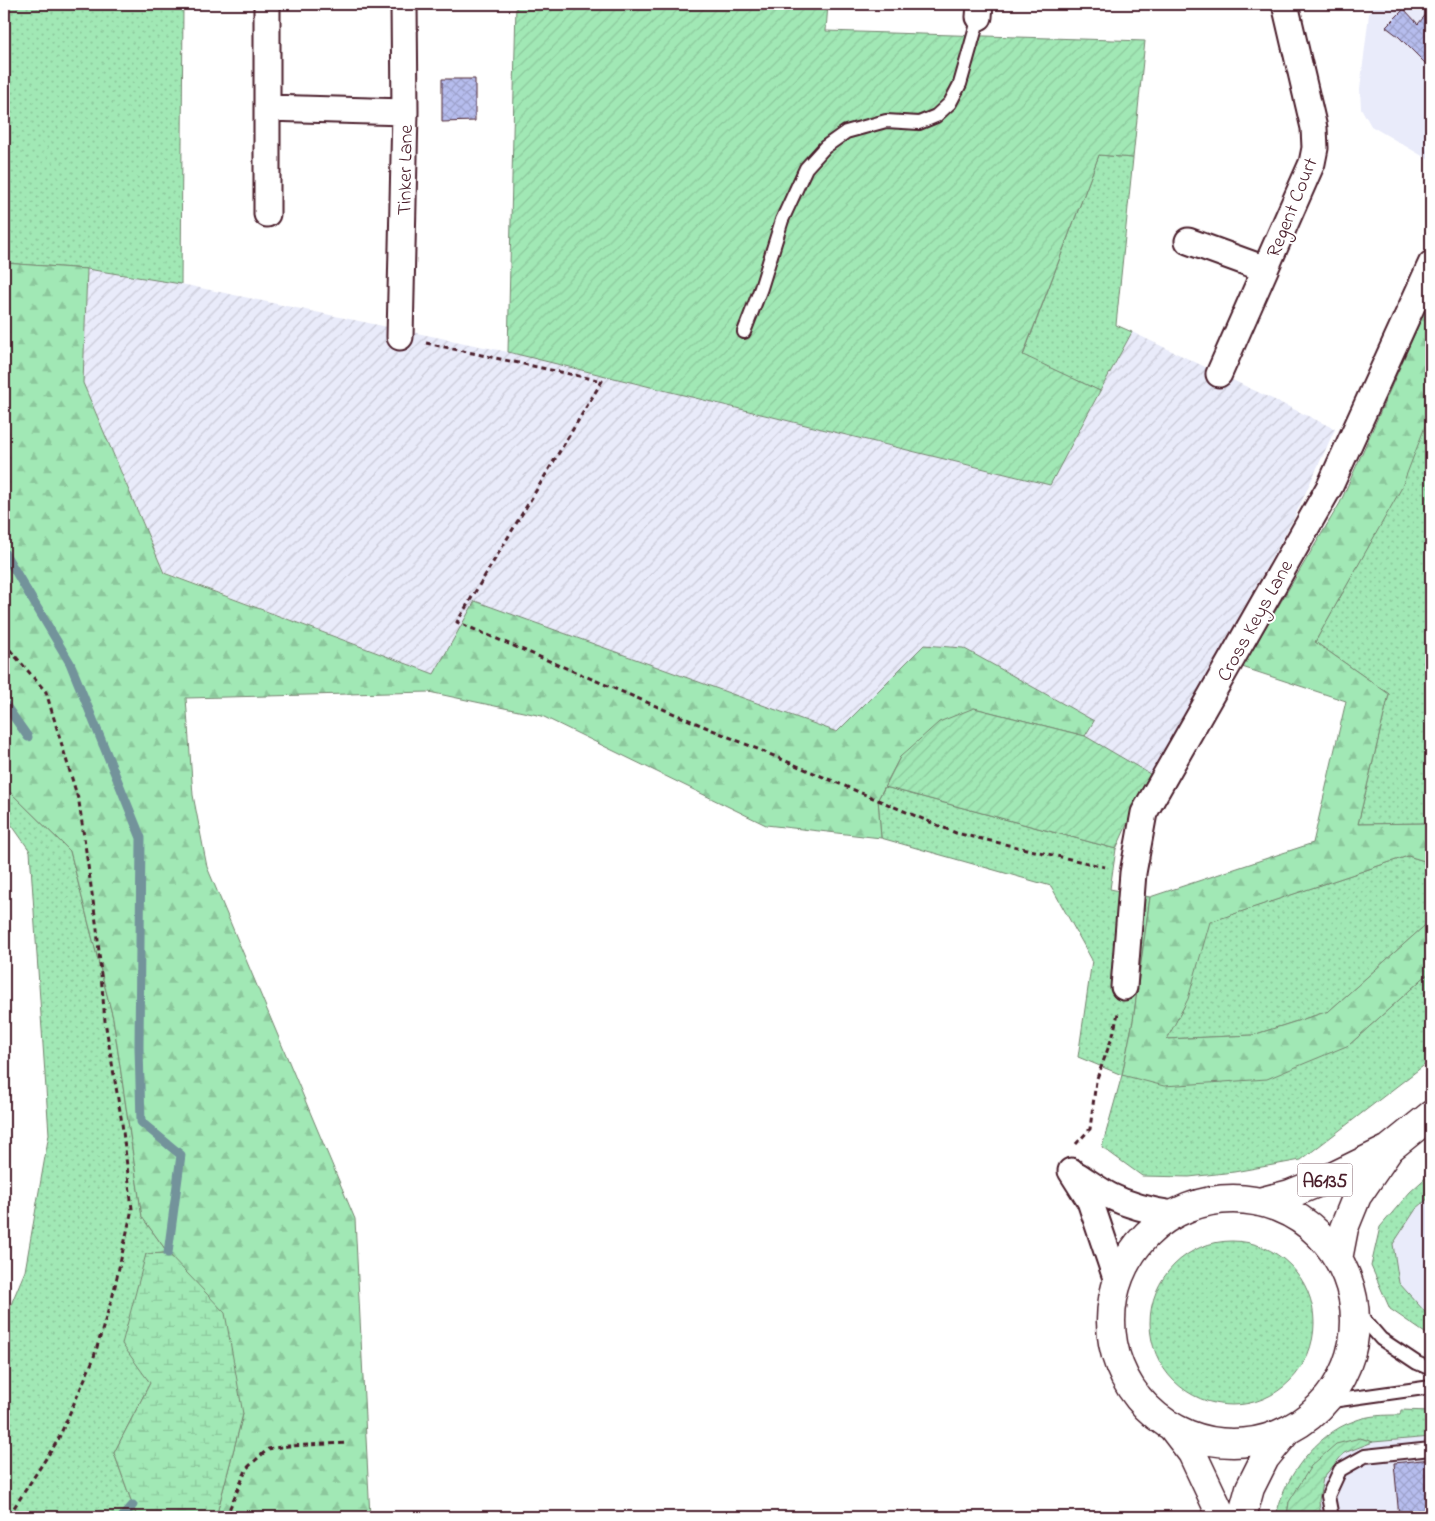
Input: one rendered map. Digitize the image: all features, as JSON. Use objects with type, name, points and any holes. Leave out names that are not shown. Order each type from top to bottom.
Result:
[{"type":"main road","name":"A6135","points":[[1259,1202],[1290,1194],[1332,1177],[1389,1149],[1431,1115]]},
{"type":"main road","name":"A6135","points":[[1338,1259],[1344,1228],[1357,1196],[1389,1149]]},
{"type":"main road","points":[[1215,1200],[1259,1202],[1283,1209],[1304,1222],[1323,1238],[1338,1259],[1350,1287],[1356,1309],[1353,1345],[1345,1372],[1326,1402],[1311,1416],[1288,1430],[1259,1441],[1228,1444],[1191,1437],[1172,1427],[1150,1410],[1131,1389],[1118,1364],[1112,1336],[1111,1308],[1117,1281],[1131,1254],[1150,1232],[1174,1214],[1215,1200]]},
{"type":"main road","points":[[1172,1427],[1192,1453],[1222,1517]]},
{"type":"main road","points":[[1242,1517],[1250,1488],[1266,1458],[1288,1430]]},
{"type":"street","points":[[267,4],[267,214]]},
{"type":"street","name":"Tinker Lane","points":[[400,337],[405,112],[404,4]]},
{"type":"street","name":"Regent Court","points":[[1219,374],[1312,163],[1314,128],[1285,4]]},
{"type":"street","points":[[267,108],[405,112]]},
{"type":"street","points":[[1188,241],[1265,269]]},
{"type":"street","name":"Cross Keys Lane","points":[[1124,987],[1133,873],[1144,812],[1330,486],[1431,264]]},
{"type":"street","points":[[1117,1281],[1090,1200],[1071,1171],[1122,1202],[1147,1210],[1174,1214]]},
{"type":"lane","points":[[744,332],[761,288],[782,220],[806,168],[825,147],[846,132],[886,121],[919,123],[936,116],[950,103],[960,84],[979,10]]},
{"type":"lane","points":[[1356,1309],[1381,1339],[1416,1362],[1431,1369]]},
{"type":"lane","points":[[1326,1402],[1431,1386]]},
{"type":"lane","points":[[1332,1517],[1328,1496],[1340,1470],[1365,1456],[1431,1449]]},
{"type":"path","points":[[400,337],[602,381],[456,622],[956,833],[1133,873]]},
{"type":"path","points":[[4,643],[46,692],[79,802],[97,929],[105,1021],[122,1123],[132,1209],[113,1295],[93,1360],[58,1440],[8,1517]]},
{"type":"path","points":[[1090,1129],[1096,1081],[1113,1035],[1124,987]]},
{"type":"path","points":[[226,1517],[247,1468],[268,1449],[347,1443]]},
{"type":"shaded area","points":[[1373,4],[1431,4],[1431,161],[1371,126],[1361,108],[1360,89],[1369,14]]},
{"type":"shaded area","points":[[87,269],[181,284],[508,352],[1050,485],[1132,332],[1335,429],[1293,520],[1150,774],[1085,736],[1094,721],[924,645],[837,732],[475,601],[434,674],[164,572],[83,383]]},
{"type":"shaded area","points":[[1431,1196],[1431,1316],[1426,1313],[1399,1283],[1393,1244],[1416,1209]]},
{"type":"shaded area","points":[[1431,1437],[1431,1517],[1296,1517],[1340,1447]]},
{"type":"green space","points":[[4,4],[183,4],[181,284],[87,269],[4,263]]},
{"type":"green space","points":[[516,4],[828,4],[826,31],[1145,41],[1133,158],[1099,155],[1023,355],[1100,391],[1050,485],[508,352]]},
{"type":"green space","points":[[1099,155],[1133,158],[1116,325],[1132,332],[1100,391],[1023,356]]},
{"type":"green space","points":[[4,263],[87,269],[83,383],[164,573],[434,674],[475,601],[837,732],[924,645],[963,648],[1094,721],[1085,736],[974,708],[900,757],[878,799],[881,838],[766,825],[542,716],[429,692],[186,698],[193,795],[207,867],[355,1219],[370,1517],[216,1517],[243,1414],[168,1253],[142,1217],[113,1018],[70,851],[4,786]]},
{"type":"green space","points":[[1431,297],[1431,411],[1401,489],[1315,642],[1389,694],[1358,824],[1431,823],[1431,863],[1408,856],[1210,922],[1188,999],[1167,1039],[1253,1035],[1329,1011],[1431,920],[1431,971],[1349,1045],[1267,1079],[1164,1086],[1122,1075],[1133,1021],[1150,897],[1313,843],[1346,701],[1242,667],[1340,503]]},
{"type":"green space","points":[[1431,410],[1431,823],[1358,824],[1389,694],[1315,642],[1396,497]]},
{"type":"green space","points":[[974,708],[1085,736],[1150,774],[1116,849],[885,787],[900,757],[939,722]]},
{"type":"green space","points":[[4,786],[70,851],[113,1018],[142,1217],[168,1253],[146,1254],[150,1383],[114,1453],[137,1517],[4,1517],[4,1321],[25,1271],[49,1134],[30,851],[4,814]]},
{"type":"green space","points":[[885,787],[1116,849],[1110,889],[1150,897],[1133,1021],[1122,1075],[1078,1057],[1092,960],[1051,886],[881,838],[878,799]]},
{"type":"green space","points":[[1408,856],[1431,863],[1431,920],[1329,1011],[1253,1035],[1166,1039],[1185,1005],[1209,922]]},
{"type":"green space","points":[[1431,971],[1431,1060],[1301,1160],[1234,1172],[1189,1177],[1142,1176],[1102,1147],[1122,1075],[1349,1045]]},
{"type":"green space","points":[[1431,1173],[1431,1196],[1416,1209],[1393,1244],[1399,1283],[1426,1313],[1431,1316],[1431,1334],[1425,1333],[1390,1309],[1371,1266],[1380,1227],[1410,1192]]},
{"type":"green space","points":[[1232,1241],[1256,1245],[1277,1255],[1290,1265],[1300,1278],[1310,1299],[1314,1323],[1310,1347],[1300,1368],[1290,1381],[1277,1391],[1256,1401],[1232,1405],[1208,1401],[1187,1391],[1174,1381],[1164,1368],[1154,1347],[1150,1323],[1154,1299],[1164,1278],[1174,1265],[1187,1255],[1208,1245]]},
{"type":"green space","points":[[168,1253],[225,1313],[243,1414],[216,1517],[137,1517],[114,1453],[150,1383],[122,1344],[146,1254]]},
{"type":"green space","points":[[1401,1410],[1431,1411],[1431,1437],[1373,1442],[1360,1438],[1289,1502],[1287,1517],[1276,1517],[1286,1487],[1303,1459],[1314,1447],[1340,1427],[1365,1418],[1400,1415]]},
{"type":"green space","points":[[1360,1438],[1373,1442],[1344,1453],[1323,1478],[1319,1500],[1321,1517],[1287,1517],[1289,1502],[1311,1466],[1336,1444]]},
{"type":"building","points":[[1421,4],[1431,4],[1431,69],[1398,36],[1386,27],[1404,9],[1418,24],[1429,11]]},
{"type":"building","points":[[442,79],[475,79],[475,121],[442,122]]},
{"type":"building","points":[[1431,1459],[1431,1514],[1399,1517],[1394,1463]]},
{"type":"waterway","points":[[4,552],[70,663],[141,838],[139,1047],[141,1122],[181,1155],[168,1253]]},
{"type":"waterway","points":[[4,703],[28,737]]},
{"type":"waterway","points":[[122,1517],[133,1505]]}]
